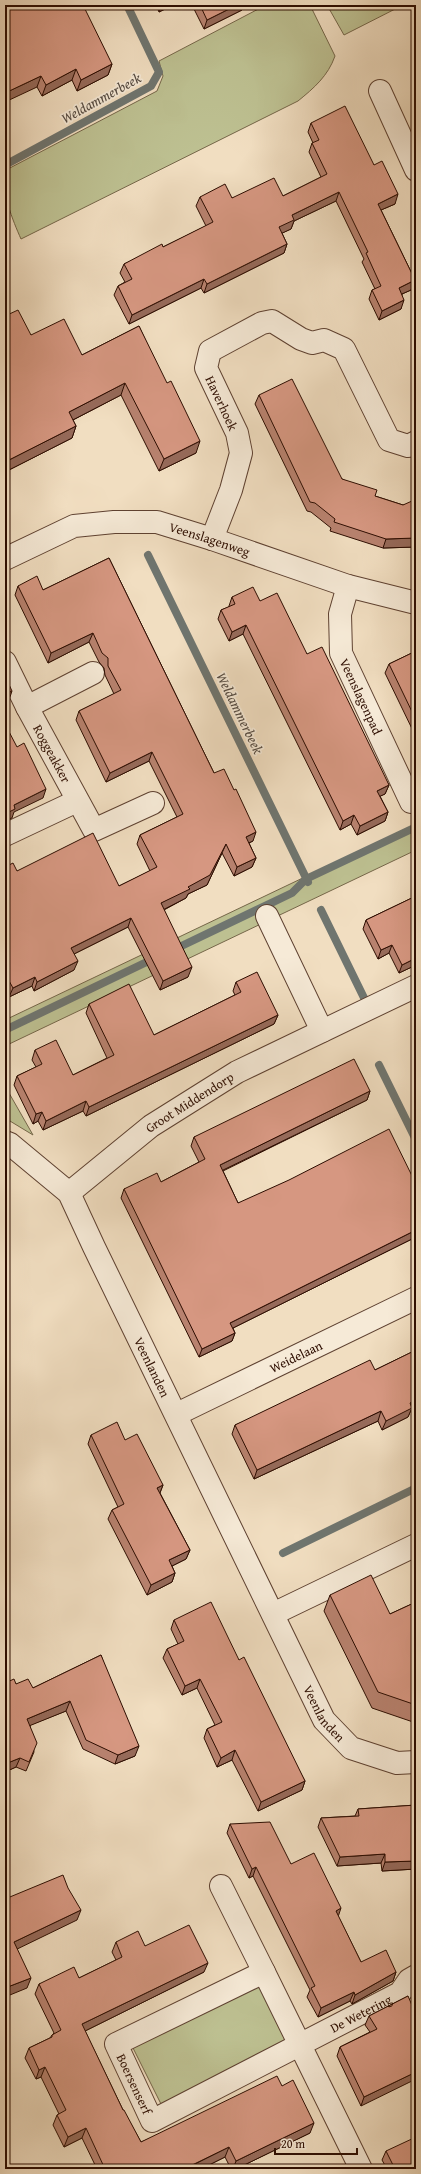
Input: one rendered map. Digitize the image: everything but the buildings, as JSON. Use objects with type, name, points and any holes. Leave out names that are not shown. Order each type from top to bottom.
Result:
[{"type":"street","points":[[380,91],[416,170]]},
{"type":"street","name":"Haverhoek","points":[[212,539],[230,490],[241,453],[237,433],[206,368],[210,351],[262,323],[272,321],[301,339],[312,343],[324,340],[344,349],[389,440],[408,446],[416,442]]},
{"type":"street","name":"Veenslagenweg","points":[[5,560],[74,526],[114,522],[157,522],[212,539],[348,586],[416,603]]},
{"type":"street","name":"Veenslagenpad","points":[[348,586],[340,614],[342,653],[412,802]]},
{"type":"street","name":"Roggeakker","points":[[5,662],[27,707],[94,830],[153,803]]},
{"type":"street","points":[[27,707],[93,673]]},
{"type":"street","points":[[5,835],[77,801]]},
{"type":"street","points":[[268,916],[322,1031]]},
{"type":"street","name":"Groot Middendorp","points":[[69,1193],[151,1126],[237,1072],[416,986]]},
{"type":"street","name":"Veenlanden","points":[[5,1142],[10,1144],[69,1193],[324,1720],[351,1748],[397,1763],[416,1762]]},
{"type":"street","name":"Weidelaan","points":[[177,1414],[416,1298]]},
{"type":"street","points":[[273,1614],[416,1545]]},
{"type":"street","points":[[221,1886],[301,2045],[361,2169]]},
{"type":"street","name":"Boersenserf","points":[[264,1972],[116,2044],[152,2121],[301,2045]]},
{"type":"street","name":"De Wetering","points":[[301,2045],[400,1994],[409,1980],[416,1976]]},
{"type":"green space","points":[[266,5],[310,5],[335,56],[329,70],[315,86],[298,101],[21,239],[11,215],[6,196],[6,170],[157,91],[163,76],[159,61]]},
{"type":"green space","points":[[327,5],[403,5],[344,35]]},
{"type":"green space","points":[[416,824],[416,850],[5,1046],[5,1020]]},
{"type":"green space","points":[[5,1086],[33,1135],[5,1118]]},
{"type":"green space","points":[[259,1984],[287,2042],[161,2104],[132,2046]]},
{"type":"waterway","name":"Weldammerbeek","points":[[5,165],[151,86],[159,72],[127,5]]},
{"type":"waterway","name":"Weldammerbeek","points":[[148,555],[308,882]]},
{"type":"waterway","points":[[171,951],[292,893],[306,879],[416,827]]},
{"type":"waterway","name":"Weldammerbeek","points":[[321,910],[367,1004]]},
{"type":"waterway","points":[[5,1030],[155,958]]},
{"type":"waterway","name":"Weldammerbeek","points":[[379,1065],[416,1140]]},
{"type":"waterway","points":[[283,1553],[416,1488]]}]
